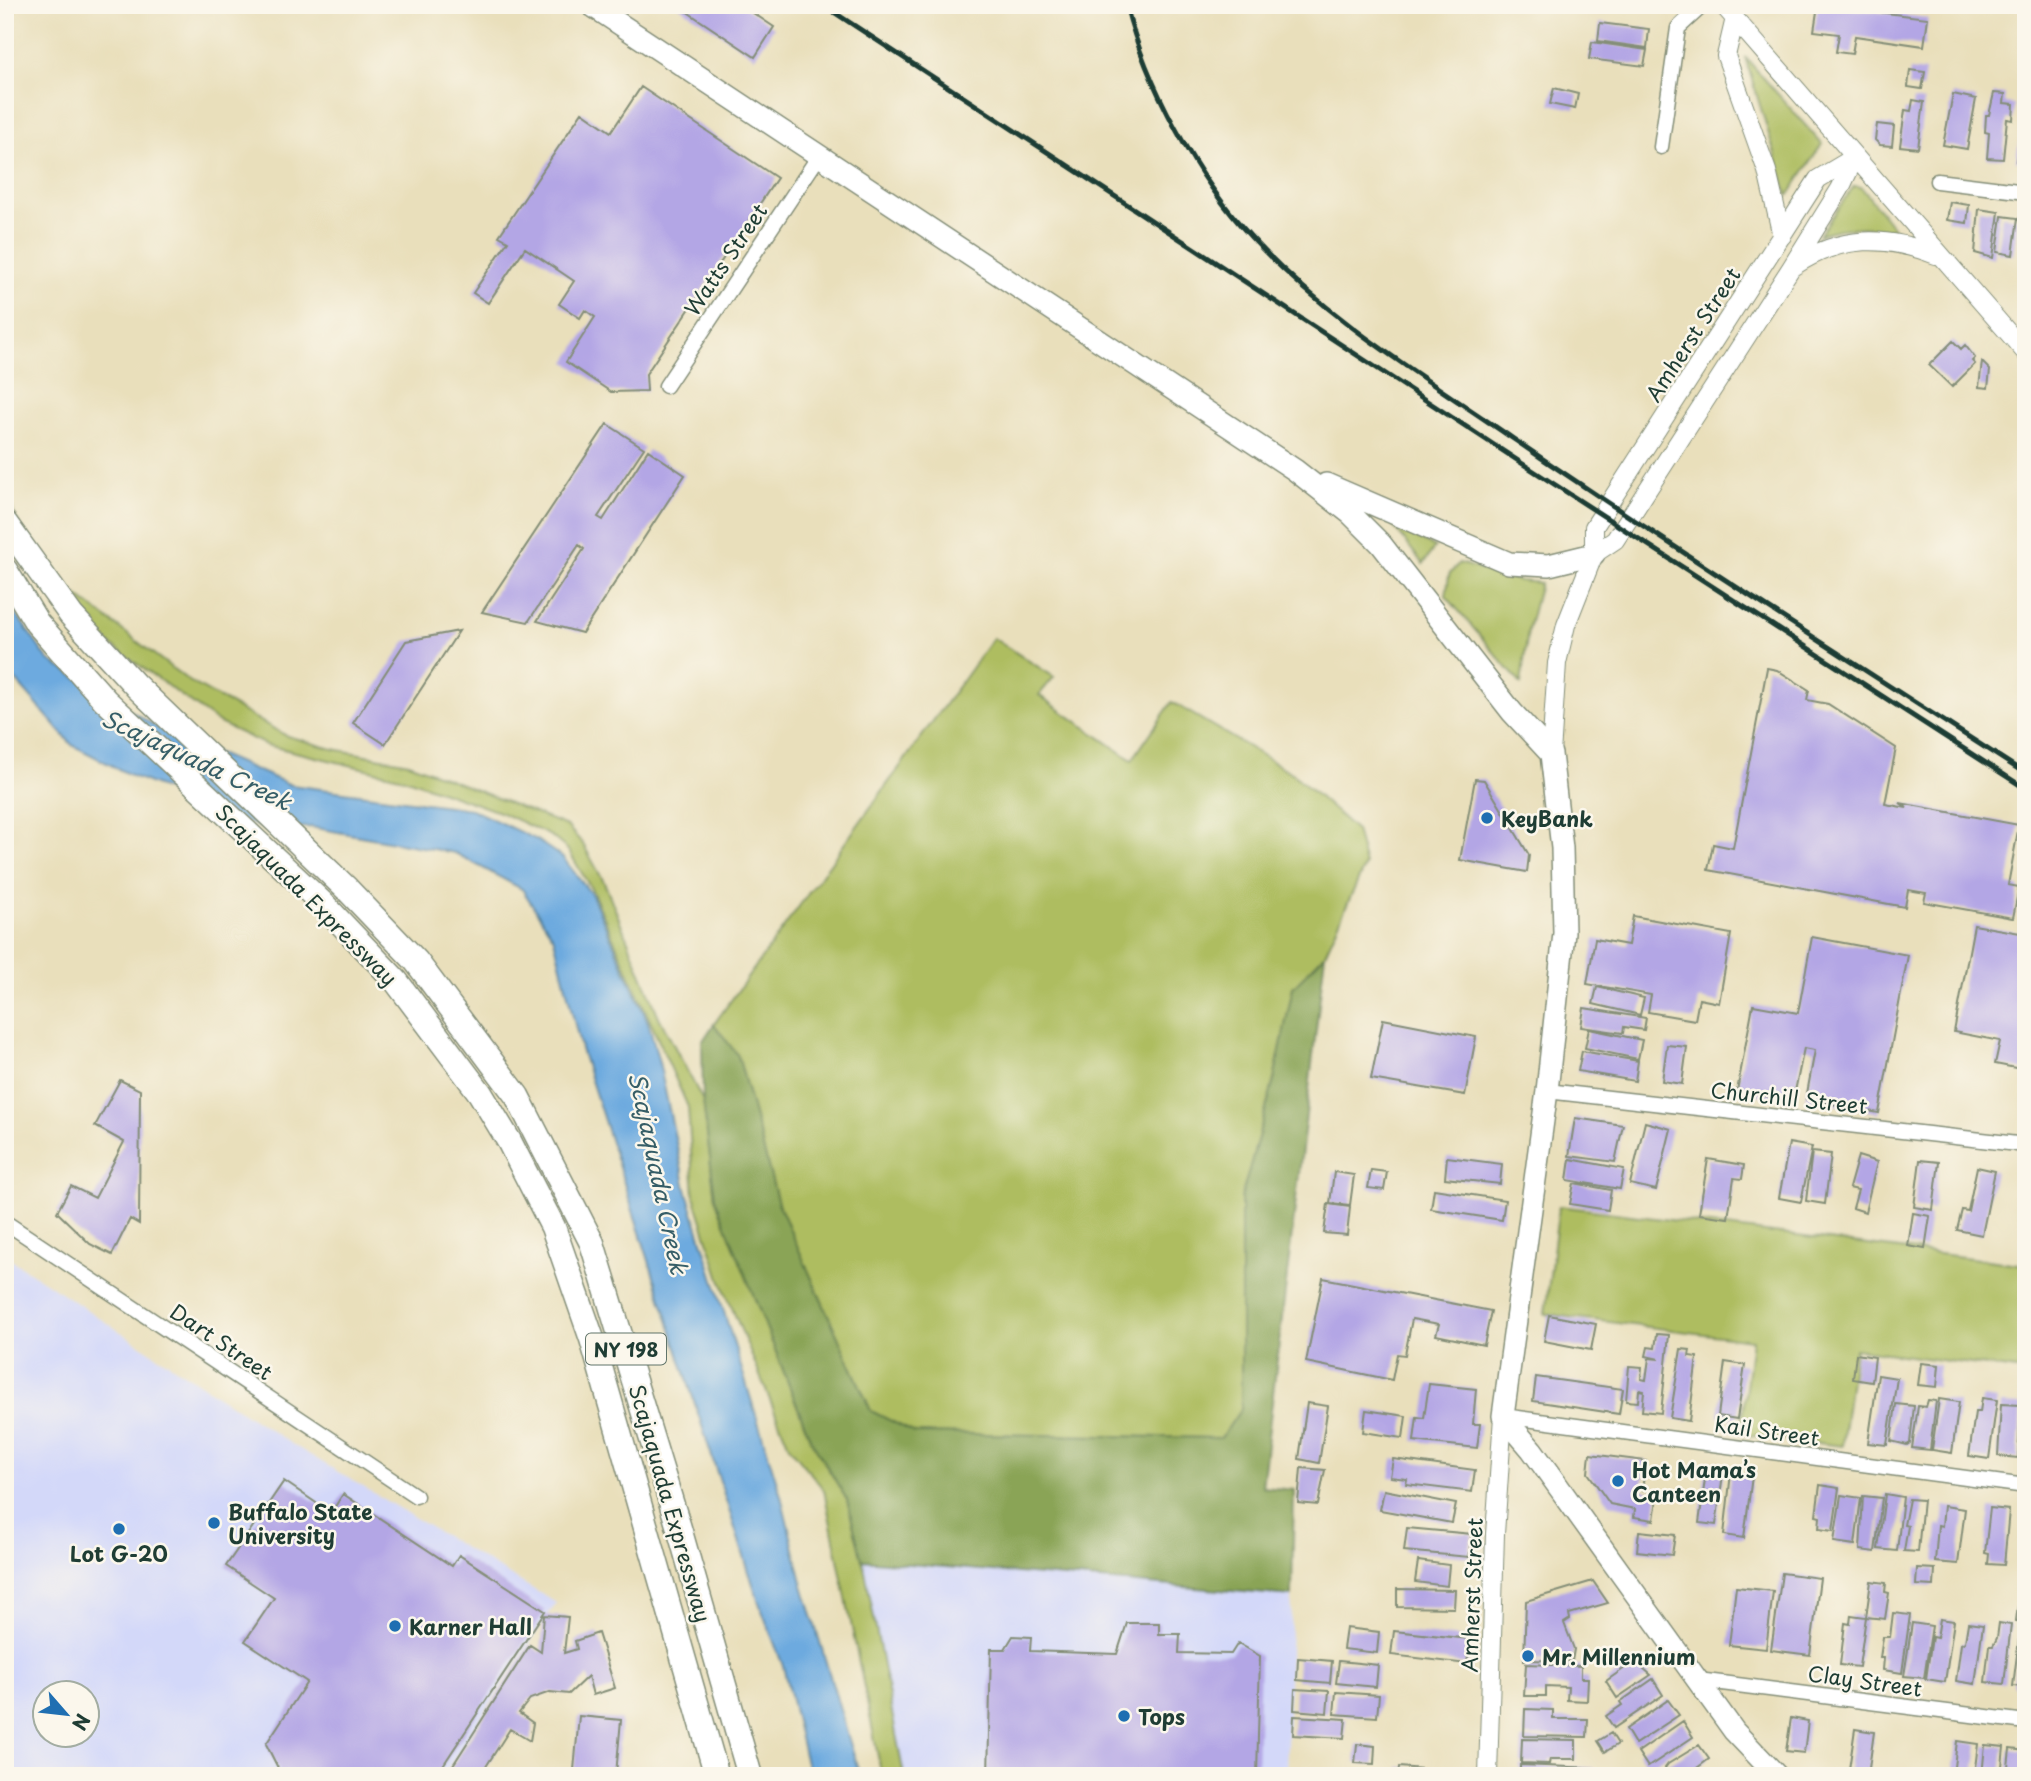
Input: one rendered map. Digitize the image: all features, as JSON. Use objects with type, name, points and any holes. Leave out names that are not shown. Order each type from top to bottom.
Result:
[{"type":"highway","name":"Scajaquada Expressway","points":[[5,523],[71,615],[136,686],[347,889],[416,961],[517,1096],[592,1243],[668,1491],[750,1776]]},
{"type":"highway","name":"Scajaquada Expressway","points":[[5,570],[37,623],[105,700],[322,903],[396,981],[480,1093],[553,1227],[592,1339],[717,1776]]},
{"type":"highway","points":[[706,1738],[708,1776]]},
{"type":"main road","points":[[591,5],[1295,470],[1351,514],[1381,544],[1512,712],[1551,754],[1565,888],[1561,965],[1547,1091],[1503,1416],[1532,1450],[1734,1731],[1777,1776]]},
{"type":"main road","points":[[1295,470],[1509,563],[1549,565],[1594,554]]},
{"type":"street","points":[[1661,147],[1678,28],[1703,5]]},
{"type":"street","points":[[1729,12],[2026,353]]},
{"type":"street","points":[[1729,12],[1727,56],[1767,171],[1782,236]]},
{"type":"street","name":"Watts Street","points":[[666,386],[819,156]]},
{"type":"street","name":"Amherst Street","points":[[1551,754],[1557,663],[1566,625],[1594,554],[1594,527],[1818,179],[1855,156]]},
{"type":"street","name":"Amherst Street","points":[[1594,554],[1615,540],[1791,268],[1840,188],[1855,156]]},
{"type":"street","points":[[1937,181],[2026,192]]},
{"type":"street","points":[[1791,268],[1828,248],[1864,240],[1895,241],[1941,257]]},
{"type":"street","name":"Churchill Street","points":[[1547,1091],[2026,1145]]},
{"type":"street","name":"Dart Street","points":[[5,1222],[416,1496]]},
{"type":"street","name":"Amherst Street","points":[[1488,1776],[1495,1534],[1503,1416]]},
{"type":"street","name":"Kail Street","points":[[1503,1416],[2026,1486]]},
{"type":"street","name":"Clay Street","points":[[1698,1680],[2026,1722]]},
{"type":"shaded area","name":"Buffalo State University","points":[[5,1256],[290,1443],[556,1603],[443,1776],[5,1776]]},
{"type":"shaded area","points":[[862,1560],[1292,1596],[1286,1776],[904,1776]]},
{"type":"green space","points":[[1745,57],[1822,144],[1788,196]]},
{"type":"green space","points":[[1854,186],[1861,187],[1896,231],[1857,227],[1819,235]]},
{"type":"green space","points":[[5,486],[15,518],[63,585],[189,681],[287,736],[333,749],[409,763],[567,826],[583,844],[604,882],[659,1017],[703,1101],[715,1198],[810,1438],[847,1500],[865,1571],[904,1776],[882,1776],[824,1490],[789,1446],[720,1279],[694,1196],[688,1107],[592,890],[568,850],[551,836],[502,813],[404,778],[266,745],[219,723],[107,642],[5,539]]},
{"type":"green space","points":[[1394,527],[1435,547],[1423,564]]},
{"type":"green space","points":[[1459,563],[1520,581],[1540,583],[1528,630],[1521,684],[1446,596],[1449,575]]},
{"type":"green space","points":[[993,638],[1054,677],[1039,695],[1132,760],[1172,702],[1292,773],[1356,830],[1365,865],[1325,954],[1293,987],[1274,1080],[1241,1199],[1241,1409],[1221,1438],[914,1433],[871,1411],[778,1203],[738,1056],[714,1024]]},
{"type":"green space","points":[[1325,954],[1262,1487],[1294,1490],[1292,1596],[862,1560],[847,1500],[810,1438],[715,1198],[703,1101],[702,1042],[714,1024],[738,1056],[778,1203],[871,1411],[915,1433],[1221,1438],[1241,1409],[1241,1199],[1274,1080],[1293,987]]},
{"type":"green space","points":[[1559,1206],[2026,1265],[2026,1371],[1855,1349],[1842,1446],[1740,1434],[1752,1340],[1545,1314]]},
{"type":"water","name":"Scajaquada Creek","points":[[5,598],[48,660],[162,730],[291,785],[471,809],[535,839],[563,858],[592,895],[648,1022],[686,1189],[781,1496],[802,1582],[860,1776],[809,1776],[783,1666],[758,1600],[581,1049],[554,938],[522,889],[455,853],[310,827],[265,829],[132,776],[72,745],[5,668]]},
{"type":"building","points":[[677,5],[741,5],[774,27],[755,57]]},
{"type":"building","points":[[1818,5],[1928,18],[1924,46],[1855,36],[1852,54],[1836,52],[1839,34],[1814,31]]},
{"type":"building","points":[[1600,23],[1649,29],[1647,48],[1598,41]]},
{"type":"building","points":[[1592,42],[1647,50],[1644,66],[1589,59]]},
{"type":"building","points":[[1910,70],[1925,72],[1922,89],[1908,87]]},
{"type":"building","points":[[641,87],[777,178],[646,374],[647,391],[611,392],[566,362],[595,317],[585,310],[580,318],[559,304],[574,281],[525,248],[488,303],[473,293],[508,241],[499,236],[582,112],[611,132]]},
{"type":"building","points":[[1554,88],[1578,94],[1575,109],[1550,104]]},
{"type":"building","points":[[1994,93],[2005,94],[2004,103],[2014,104],[2013,120],[2007,119],[2003,159],[1987,158],[1989,133],[1985,132],[1986,115],[1989,115]]},
{"type":"building","points":[[1953,94],[1976,99],[1967,149],[1943,145]]},
{"type":"building","points":[[1913,100],[1924,102],[1918,148],[1900,146],[1905,110],[1911,111]]},
{"type":"building","points":[[1877,124],[1894,126],[1892,146],[1880,145],[1875,140]]},
{"type":"building","points":[[2024,131],[2026,162],[2016,161],[2019,141],[2023,141]]},
{"type":"building","points":[[1950,202],[1969,205],[1967,223],[1947,220]]},
{"type":"building","points":[[1979,209],[1999,212],[1993,258],[1975,253]]},
{"type":"building","points":[[2002,216],[2018,218],[2013,255],[1997,252]]},
{"type":"building","points":[[1953,341],[1961,349],[1965,345],[1975,358],[1972,361],[1975,364],[1952,387],[1929,365]]},
{"type":"building","points":[[1982,362],[1990,370],[1988,388],[1979,387]]},
{"type":"building","points":[[607,424],[644,448],[598,517],[603,520],[648,450],[685,475],[582,633],[537,621],[584,549],[579,545],[528,622],[482,612]]},
{"type":"building","points":[[459,631],[385,744],[353,723],[406,641]]},
{"type":"building","points":[[1767,668],[1777,670],[1809,690],[1807,700],[1828,704],[1896,748],[1885,804],[1907,808],[1900,803],[2019,825],[2008,885],[2019,887],[2013,918],[1924,902],[1926,893],[1908,890],[1905,907],[1708,870],[1713,844],[1733,848]]},
{"type":"building","name":"KeyBank","points":[[1475,779],[1484,780],[1529,855],[1527,872],[1460,860]]},
{"type":"building","points":[[1633,916],[1731,934],[1719,1003],[1699,999],[1695,1020],[1648,1012],[1651,995],[1587,984],[1595,939],[1628,945]]},
{"type":"building","points":[[1974,925],[2026,934],[2026,1070],[1995,1064],[2000,1041],[1954,1032]]},
{"type":"building","points":[[1812,937],[1908,955],[1879,1113],[1806,1099],[1815,1050],[1804,1048],[1793,1101],[1737,1091],[1753,1005],[1798,1013]]},
{"type":"building","points":[[1597,987],[1644,998],[1640,1015],[1593,1004]]},
{"type":"building","points":[[1584,1008],[1646,1018],[1644,1030],[1624,1027],[1623,1033],[1581,1027]]},
{"type":"building","points":[[1383,1019],[1476,1037],[1465,1095],[1371,1079]]},
{"type":"building","points":[[1589,1029],[1642,1040],[1638,1059],[1585,1048]]},
{"type":"building","points":[[1667,1045],[1687,1047],[1682,1084],[1662,1081]]},
{"type":"building","points":[[1582,1051],[1638,1061],[1635,1081],[1578,1071]]},
{"type":"building","points":[[120,1080],[140,1090],[139,1224],[130,1219],[112,1255],[90,1244],[57,1212],[71,1186],[95,1198],[124,1142],[95,1126]]},
{"type":"building","points":[[1575,1118],[1623,1125],[1615,1162],[1569,1156]]},
{"type":"building","points":[[1645,1122],[1671,1129],[1656,1190],[1630,1184]]},
{"type":"building","points":[[1789,1143],[1812,1147],[1801,1202],[1779,1198]]},
{"type":"building","points":[[1812,1152],[1831,1154],[1825,1204],[1806,1201]]},
{"type":"building","points":[[1858,1156],[1877,1162],[1865,1212],[1853,1208],[1858,1190],[1849,1188]]},
{"type":"building","points":[[1447,1157],[1502,1164],[1500,1184],[1445,1178]]},
{"type":"building","points":[[1570,1159],[1624,1169],[1620,1189],[1567,1180]]},
{"type":"building","points":[[1708,1159],[1744,1165],[1742,1179],[1734,1178],[1728,1218],[1699,1214]]},
{"type":"building","points":[[1920,1160],[1939,1162],[1933,1210],[1914,1207]]},
{"type":"building","points":[[1977,1167],[1995,1171],[1982,1235],[1957,1230],[1962,1210],[1968,1211]]},
{"type":"building","points":[[1371,1170],[1387,1172],[1384,1190],[1368,1188]]},
{"type":"building","points":[[1334,1172],[1354,1175],[1350,1205],[1330,1203]]},
{"type":"building","points":[[1574,1183],[1611,1190],[1608,1210],[1570,1204]]},
{"type":"building","points":[[1434,1189],[1505,1200],[1502,1220],[1431,1209]]},
{"type":"building","points":[[1328,1204],[1350,1207],[1347,1235],[1324,1233]]},
{"type":"building","points":[[1913,1213],[1930,1216],[1925,1249],[1908,1246]]},
{"type":"building","points":[[1323,1278],[1491,1311],[1484,1345],[1436,1335],[1439,1324],[1412,1319],[1405,1355],[1397,1354],[1392,1380],[1306,1362]]},
{"type":"building","points":[[1549,1315],[1596,1324],[1591,1350],[1544,1341]]},
{"type":"building","points":[[1657,1334],[1669,1335],[1661,1413],[1642,1411],[1644,1391],[1639,1390],[1638,1402],[1626,1401],[1629,1366],[1642,1367],[1641,1379],[1646,1380],[1649,1358],[1659,1359],[1646,1356],[1648,1347],[1655,1348]]},
{"type":"building","points":[[1681,1349],[1690,1350],[1689,1356],[1697,1357],[1689,1421],[1670,1418]]},
{"type":"building","points":[[1856,1354],[1875,1357],[1872,1382],[1853,1379]]},
{"type":"building","points":[[1725,1362],[1745,1365],[1737,1419],[1718,1416]]},
{"type":"building","points":[[1921,1363],[1939,1365],[1937,1387],[1918,1385]]},
{"type":"building","points":[[1878,1375],[1897,1378],[1887,1445],[1868,1443]]},
{"type":"building","points":[[1536,1377],[1623,1389],[1619,1414],[1533,1401]]},
{"type":"building","points":[[1429,1384],[1476,1389],[1473,1424],[1480,1424],[1477,1448],[1414,1441],[1417,1417],[1424,1418]]},
{"type":"building","points":[[1982,1398],[1997,1400],[1989,1459],[1969,1456],[1975,1412],[1980,1412]]},
{"type":"building","points":[[1939,1399],[1959,1402],[1952,1453],[1932,1450]]},
{"type":"building","points":[[1928,1400],[1936,1401],[1930,1450],[1912,1448],[1918,1406],[1926,1407]]},
{"type":"building","points":[[1307,1403],[1328,1406],[1319,1463],[1299,1459]]},
{"type":"building","points":[[1896,1404],[1914,1406],[1910,1443],[1907,1445],[1891,1441]]},
{"type":"building","points":[[2001,1404],[2021,1405],[2018,1458],[1998,1456]]},
{"type":"building","points":[[1366,1410],[1406,1416],[1403,1438],[1363,1432]]},
{"type":"building","name":"Hot Mama’s Canteen","points":[[1590,1454],[1646,1461],[1642,1490],[1658,1492],[1654,1520],[1634,1517],[1635,1509],[1610,1504],[1588,1473]]},
{"type":"building","points":[[1393,1459],[1475,1470],[1472,1492],[1406,1484],[1407,1479],[1390,1477]]},
{"type":"building","points":[[1301,1468],[1325,1470],[1318,1505],[1298,1503]]},
{"type":"building","points":[[1706,1472],[1723,1474],[1716,1525],[1699,1523]]},
{"type":"building","points":[[1731,1473],[1752,1476],[1744,1538],[1724,1535]]},
{"type":"building","name":"Karner Hall","points":[[284,1481],[331,1513],[343,1494],[452,1566],[459,1555],[545,1611],[436,1776],[282,1776],[266,1744],[307,1682],[245,1641],[274,1598],[226,1566]]},
{"type":"building","points":[[1820,1485],[1839,1488],[1833,1531],[1819,1529],[1820,1517],[1816,1516]]},
{"type":"building","points":[[1384,1490],[1456,1504],[1452,1523],[1380,1510]]},
{"type":"building","points":[[1885,1494],[1903,1497],[1897,1551],[1878,1549]]},
{"type":"building","points":[[1841,1495],[1861,1498],[1855,1545],[1834,1542]]},
{"type":"building","points":[[1863,1496],[1882,1498],[1875,1552],[1860,1550]]},
{"type":"building","points":[[1909,1499],[1923,1500],[1918,1552],[1904,1551],[1908,1526],[1904,1525]]},
{"type":"building","points":[[1944,1506],[1965,1509],[1958,1564],[1935,1562],[1938,1525],[1942,1526]]},
{"type":"building","points":[[1990,1508],[2009,1510],[2004,1565],[1988,1564],[1989,1554],[1985,1553]]},
{"type":"building","points":[[1407,1528],[1472,1534],[1469,1557],[1404,1551]]},
{"type":"building","points":[[1639,1531],[1675,1535],[1672,1555],[1637,1551]]},
{"type":"building","points":[[1418,1561],[1449,1565],[1447,1586],[1415,1582]]},
{"type":"building","points":[[1917,1568],[1935,1569],[1934,1586],[1916,1585]]},
{"type":"building","points":[[1782,1573],[1820,1578],[1810,1655],[1771,1650]]},
{"type":"building","points":[[1593,1581],[1608,1603],[1569,1614],[1570,1619],[1564,1623],[1574,1649],[1572,1661],[1524,1660],[1526,1601]]},
{"type":"building","points":[[1871,1581],[1886,1583],[1885,1592],[1889,1593],[1885,1619],[1866,1617]]},
{"type":"building","points":[[1736,1587],[1773,1591],[1766,1649],[1729,1645]]},
{"type":"building","points":[[1397,1589],[1455,1590],[1454,1608],[1397,1607]]},
{"type":"building","points":[[2018,1605],[2026,1607],[2026,1623],[2016,1621]]},
{"type":"building","points":[[1893,1613],[1910,1615],[1902,1673],[1883,1670],[1884,1658],[1880,1658],[1883,1637],[1890,1637]]},
{"type":"building","points":[[544,1615],[568,1617],[564,1653],[577,1649],[575,1641],[598,1633],[615,1688],[593,1695],[588,1676],[569,1694],[550,1692],[530,1699],[519,1713],[533,1723],[530,1741],[510,1729],[480,1776],[446,1776],[530,1645],[541,1652]]},
{"type":"building","points":[[1851,1615],[1866,1617],[1859,1667],[1840,1665],[1845,1623],[1850,1624]]},
{"type":"building","points":[[1940,1619],[1954,1621],[1945,1682],[1926,1679],[1932,1637],[1937,1638]]},
{"type":"building","name":"Tops","points":[[1127,1623],[1159,1623],[1159,1634],[1180,1634],[1179,1653],[1231,1654],[1238,1643],[1260,1656],[1257,1776],[988,1776],[991,1649],[1005,1649],[1013,1636],[1031,1637],[1030,1651],[1117,1654]]},
{"type":"building","points":[[1912,1623],[1932,1626],[1924,1678],[1904,1676]]},
{"type":"building","points":[[1968,1623],[1983,1625],[1975,1684],[1956,1681],[1961,1644],[1965,1642]]},
{"type":"building","points":[[1999,1623],[2011,1625],[2004,1684],[1985,1682],[1989,1646],[1993,1646],[1997,1638]]},
{"type":"building","points":[[1346,1628],[1379,1632],[1377,1653],[1343,1649]]},
{"type":"building","points":[[1394,1631],[1470,1639],[1467,1664],[1391,1655]]},
{"type":"building","points":[[2019,1639],[2026,1640],[2026,1687],[2013,1686]]},
{"type":"building","points":[[1298,1658],[1332,1661],[1330,1683],[1297,1680]]},
{"type":"building","points":[[1339,1661],[1378,1665],[1376,1687],[1336,1683]]},
{"type":"building","points":[[1635,1661],[1651,1675],[1617,1698],[1606,1681]]},
{"type":"building","points":[[1526,1664],[1581,1666],[1581,1678],[1588,1678],[1587,1701],[1567,1700],[1568,1687],[1546,1686],[1546,1696],[1524,1696]]},
{"type":"building","points":[[1653,1679],[1663,1695],[1614,1728],[1606,1716],[1622,1705],[1620,1702]]},
{"type":"building","points":[[1295,1689],[1329,1691],[1327,1713],[1294,1710]]},
{"type":"building","points":[[1336,1692],[1379,1695],[1377,1717],[1334,1714]]},
{"type":"building","points":[[1668,1700],[1679,1715],[1635,1744],[1626,1729]]},
{"type":"building","points":[[1525,1709],[1553,1710],[1553,1719],[1588,1719],[1587,1737],[1524,1736]]},
{"type":"building","points":[[579,1716],[621,1720],[616,1774],[574,1770]]},
{"type":"building","points":[[1294,1716],[1346,1719],[1344,1738],[1293,1735]]},
{"type":"building","points":[[1791,1718],[1808,1721],[1804,1753],[1786,1751]]},
{"type":"building","points":[[1683,1721],[1693,1737],[1648,1767],[1638,1752]]},
{"type":"building","points":[[1855,1729],[1874,1732],[1868,1776],[1848,1776]]},
{"type":"building","points":[[1611,1733],[1618,1744],[1605,1752],[1598,1741]]},
{"type":"building","points":[[1522,1739],[1576,1740],[1576,1759],[1550,1759],[1549,1764],[1521,1763]]},
{"type":"building","points":[[1957,1741],[1978,1744],[1974,1776],[1953,1776]]},
{"type":"building","points":[[1357,1744],[1375,1746],[1374,1764],[1355,1763]]},
{"type":"building","points":[[1699,1745],[1709,1759],[1686,1776],[1670,1776],[1665,1768],[1668,1764]]},
{"type":"building","points":[[1985,1745],[2004,1747],[2001,1776],[1982,1776]]},
{"type":"building","points":[[2010,1749],[2026,1751],[2026,1776],[2007,1776]]},
{"type":"building","points":[[1520,1765],[1595,1768],[1595,1776],[1520,1776]]},
{"type":"building","points":[[1399,1767],[1422,1769],[1421,1776],[1398,1776]]},
{"type":"railway","points":[[823,5],[1523,464],[2026,789]]},
{"type":"railway","points":[[1126,5],[1146,66],[1193,159],[1212,188],[1252,238],[1312,295],[1410,369],[1576,481],[2026,774]]},
{"type":"place","name":"KeyBank","points":[[1487,818]]},
{"type":"place","name":"Hot Mama’s Canteen","points":[[1618,1481]]},
{"type":"place","name":"Buffalo State University","points":[[214,1523]]},
{"type":"place","name":"Lot G-20","points":[[119,1529]]},
{"type":"place","name":"Karner Hall","points":[[395,1626]]},
{"type":"place","name":"Mr. Millennium","points":[[1528,1656]]},
{"type":"place","name":"Tops","points":[[1124,1716]]}]
